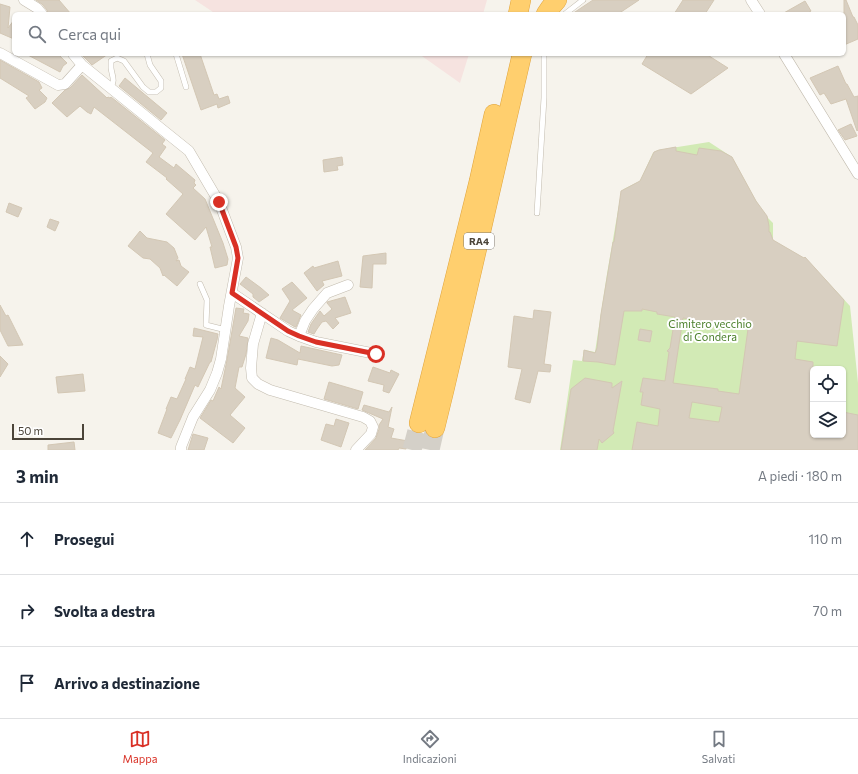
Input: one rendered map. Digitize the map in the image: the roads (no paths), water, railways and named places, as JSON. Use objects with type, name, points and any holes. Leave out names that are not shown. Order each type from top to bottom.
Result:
[{"type":"highway","points":[[547,12],[557,0]]},
{"type":"highway","name":"RA4","points":[[508,56],[479,181],[427,425],[447,380],[522,56]]},
{"type":"highway","points":[[514,87],[526,56]]},
{"type":"street","points":[[26,0],[40,12]]},
{"type":"street","points":[[751,0],[759,12]]},
{"type":"street","points":[[0,53],[58,85],[66,84],[82,65]]},
{"type":"street","points":[[75,56],[82,65],[188,151],[219,202],[236,247],[238,258],[221,359],[210,390],[193,417],[181,450]]},
{"type":"street","points":[[785,56],[858,174]]},
{"type":"street","points":[[847,156],[858,159]]},
{"type":"street","points":[[299,336],[305,321],[327,293],[348,285]]},
{"type":"street","points":[[232,293],[288,331],[299,336],[316,342],[376,354]]},
{"type":"street","points":[[262,313],[253,344],[251,368],[252,378],[258,384],[270,390],[363,417],[370,421],[373,427],[371,434],[356,450]]},
{"type":"lane","points":[[568,12],[583,0]]},
{"type":"lane","points":[[110,88],[114,84],[111,61],[117,58],[124,60],[143,87],[149,92],[156,92],[161,88],[161,81],[150,65],[148,56]]},
{"type":"lane","points":[[177,56],[186,87]]},
{"type":"lane","points":[[537,213],[544,98],[544,56]]},
{"type":"lane","points":[[200,284],[207,300],[206,325],[226,330]]},
{"type":"tunnel","points":[[412,450],[419,423]]},
{"type":"tunnel","points":[[430,450],[435,428]]},
{"type":"park label","name":"Cimitero vecchio di Condera","points":[[710,330]]}]
